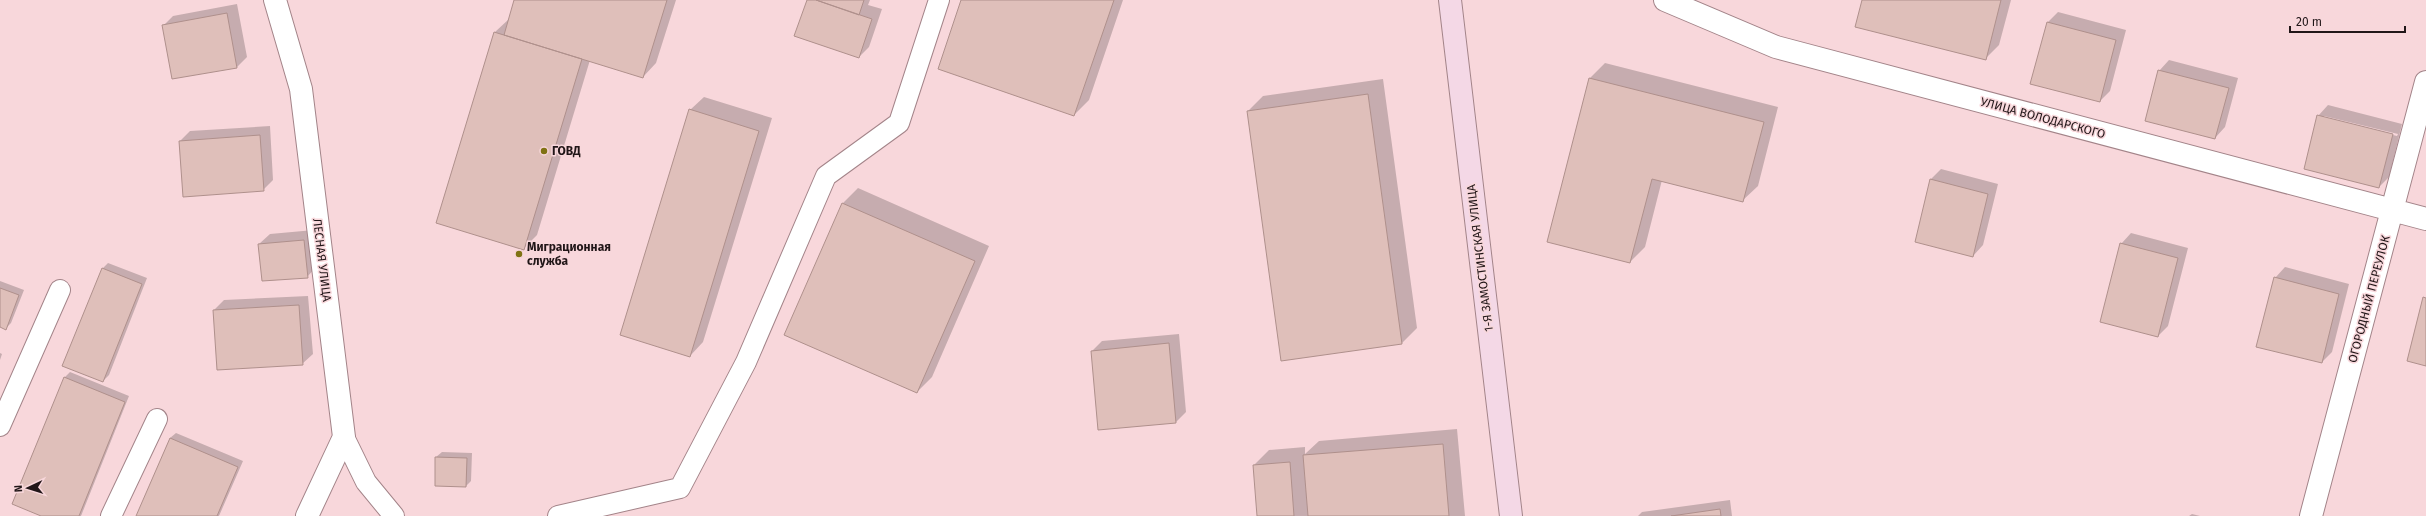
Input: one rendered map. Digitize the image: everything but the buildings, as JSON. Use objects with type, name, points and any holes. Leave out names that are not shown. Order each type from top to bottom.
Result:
[{"type":"street","name":"ЛЕСНАЯ УЛИЦА","points":[[275,0],[301,89],[344,437]]},
{"type":"street","name":"1-Я ЗАМОСТИНСКАЯ УЛИЦА","points":[[1450,0],[1510,516]]},
{"type":"street","name":"УЛИЦА ВОЛОДАРСКОГО","points":[[1665,0],[1776,47],[2426,219]]},
{"type":"street","name":"ОГОРОДНЫЙ ПЕРЕУЛОК","points":[[2311,516],[2426,82]]},
{"type":"street","points":[[307,516],[344,437]]},
{"type":"lane","points":[[558,516],[680,488],[746,362],[826,176],[899,123],[939,0]]},
{"type":"lane","points":[[0,426],[60,290]]},
{"type":"lane","points":[[111,516],[157,419]]},
{"type":"lane","points":[[344,437],[366,482],[394,516]]},
{"type":"place","name":"ГОВД","points":[[544,151]]},
{"type":"place","name":"Миграционная служба","points":[[519,254]]}]
